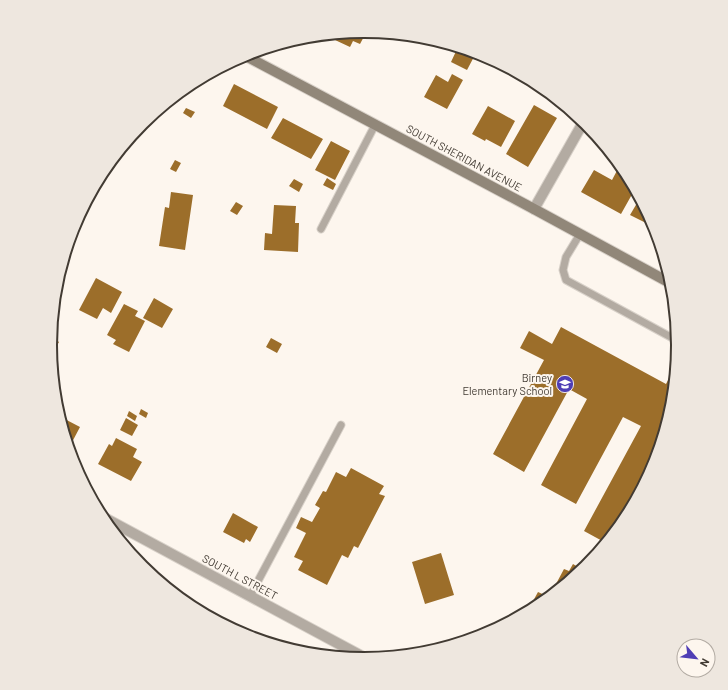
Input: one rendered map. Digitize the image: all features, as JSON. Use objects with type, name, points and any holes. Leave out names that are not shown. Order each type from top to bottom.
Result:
[{"type":"street","name":"SOUTH SHERIDAN AVENUE","points":[[252,59],[664,280]]},
{"type":"street","points":[[534,209],[580,127]]},
{"type":"street","name":"SOUTH L STREET","points":[[114,523],[353,651]]},
{"type":"lane","points":[[321,229],[375,125]]},
{"type":"lane","points":[[580,234],[566,257],[563,270],[566,280],[671,337]]},
{"type":"lane","points":[[250,596],[341,425]]},
{"type":"building","points":[[363,38],[360,44],[353,41],[350,47],[335,40]]},
{"type":"building","points":[[456,52],[473,58],[467,70],[451,62]]},
{"type":"building","points":[[452,74],[463,80],[447,109],[424,97],[436,75],[448,82]]},
{"type":"building","points":[[234,84],[278,107],[267,129],[223,106]]},
{"type":"building","points":[[534,105],[557,118],[528,167],[506,154]]},
{"type":"building","points":[[488,106],[515,121],[501,147],[472,134]]},
{"type":"building","points":[[186,108],[195,112],[191,118],[183,113]]},
{"type":"building","points":[[283,118],[323,139],[311,159],[271,138]]},
{"type":"building","points":[[331,141],[350,151],[335,180],[315,170]]},
{"type":"building","points":[[175,160],[181,163],[176,172],[170,169]]},
{"type":"building","points":[[594,170],[612,180],[617,171],[632,195],[621,214],[581,192]]},
{"type":"building","points":[[327,178],[336,184],[333,190],[323,185]]},
{"type":"building","points":[[294,179],[303,184],[299,192],[289,186]]},
{"type":"building","points":[[171,192],[193,195],[185,250],[159,246],[165,207],[169,208]]},
{"type":"building","points":[[236,202],[243,206],[237,215],[230,211]]},
{"type":"building","points":[[636,204],[646,223],[630,215]]},
{"type":"building","points":[[274,205],[296,206],[295,223],[299,223],[298,252],[264,250],[265,233],[272,234]]},
{"type":"building","points":[[96,278],[122,292],[111,313],[103,308],[97,319],[79,310]]},
{"type":"building","points":[[154,298],[173,309],[162,328],[143,318]]},
{"type":"building","points":[[124,304],[138,311],[135,316],[145,321],[129,352],[113,344],[116,340],[107,335]]},
{"type":"building","points":[[561,327],[666,384],[669,379],[661,424],[648,462],[630,499],[601,540],[584,531],[641,426],[623,417],[576,504],[541,485],[587,399],[569,389],[524,472],[493,454],[544,360],[520,348],[529,331],[552,344]]},
{"type":"building","points":[[271,338],[282,344],[277,353],[266,347]]},
{"type":"building","points":[[141,409],[148,413],[146,418],[139,414]]},
{"type":"building","points":[[129,411],[137,416],[135,421],[127,416]]},
{"type":"building","points":[[126,418],[138,425],[132,436],[120,430]]},
{"type":"building","points":[[66,420],[80,427],[72,442]]},
{"type":"building","points":[[116,438],[137,449],[133,457],[142,462],[131,481],[98,464],[109,444],[112,446]]},
{"type":"building","points":[[351,468],[384,486],[379,494],[385,496],[358,548],[354,546],[348,558],[342,555],[327,585],[298,570],[303,561],[294,557],[306,533],[296,528],[301,517],[312,522],[320,508],[315,505],[323,491],[326,492],[336,472],[346,477]]},
{"type":"building","points":[[233,513],[258,527],[250,542],[246,539],[244,543],[223,532]]},
{"type":"building","points":[[441,553],[454,595],[425,604],[412,562]]},
{"type":"building","points":[[573,564],[577,566],[555,585],[564,569],[569,571]]},
{"type":"building","points":[[538,592],[543,594],[533,601]]},
{"type":"place","name":"Birney Elementary School","points":[[565,384]]}]
